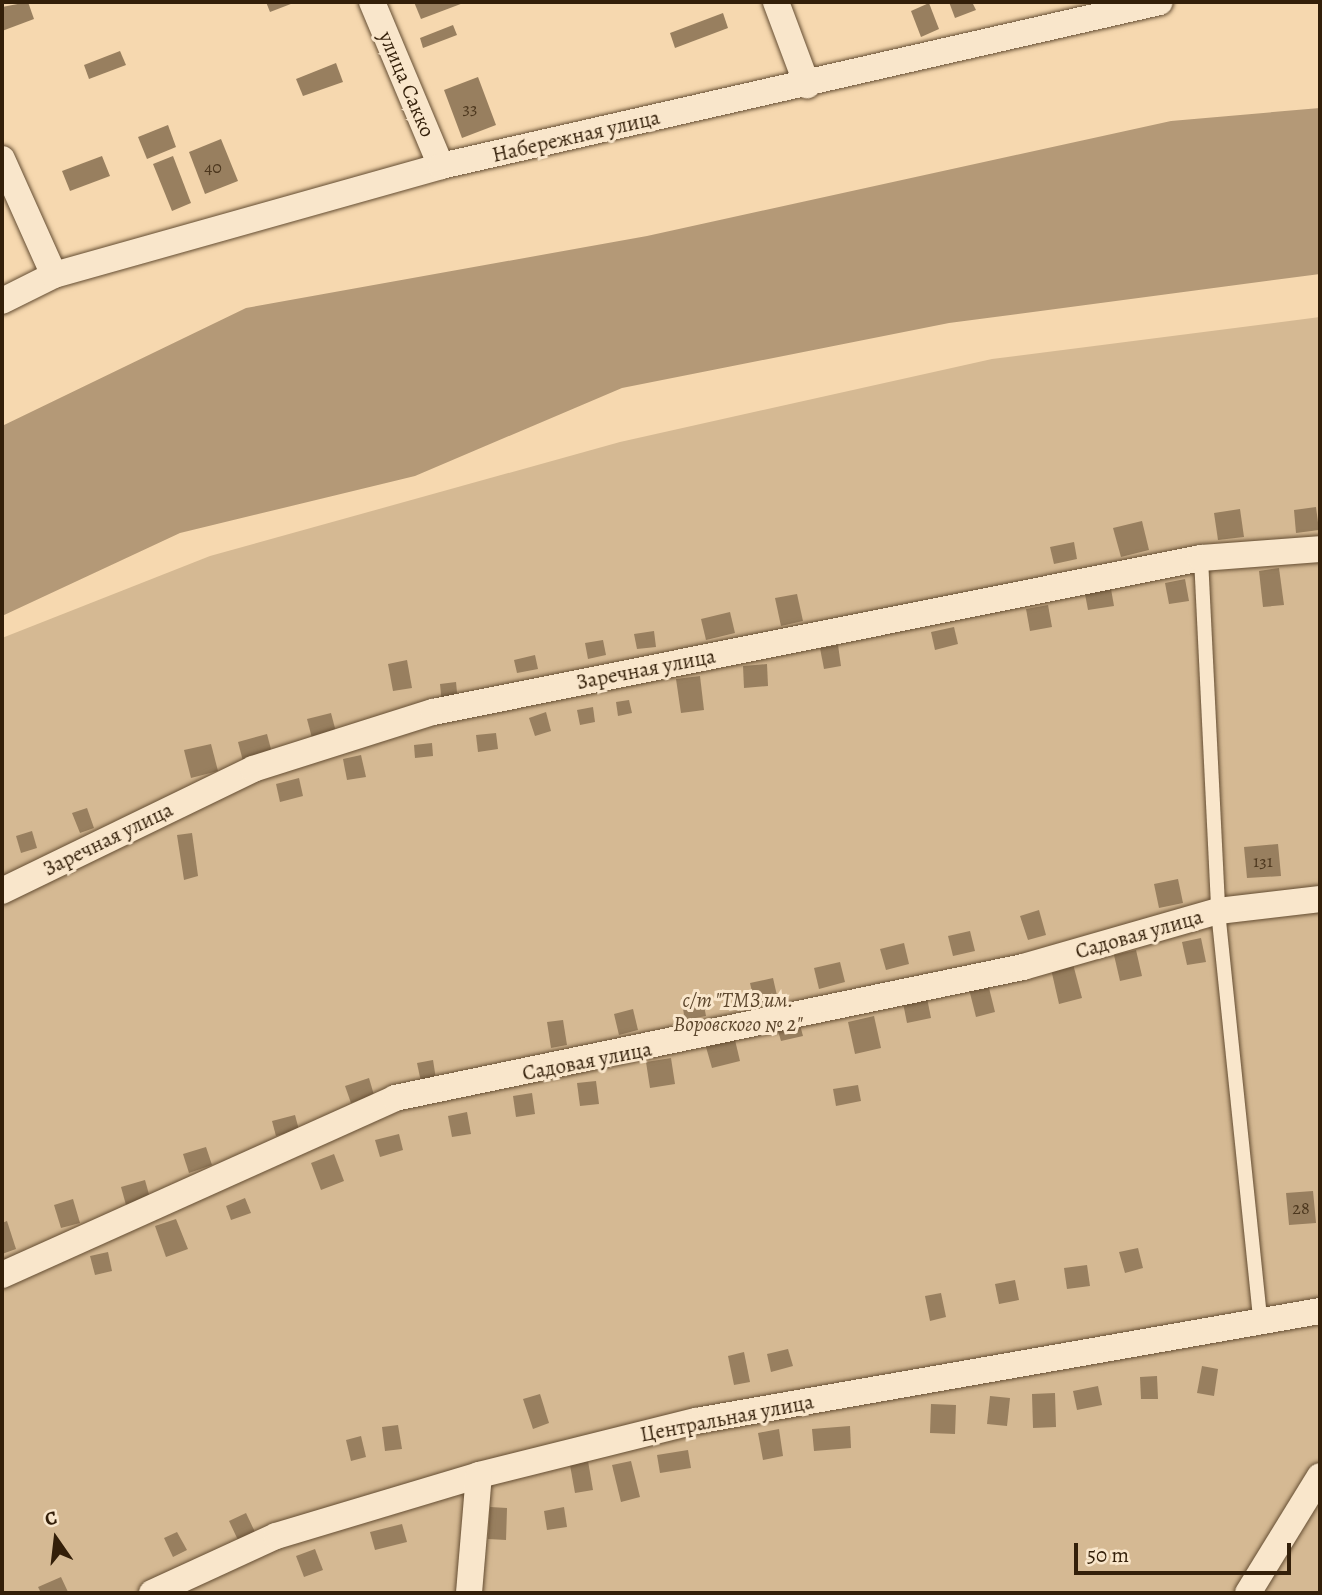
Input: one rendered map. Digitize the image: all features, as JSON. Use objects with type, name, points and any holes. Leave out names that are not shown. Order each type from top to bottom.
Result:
[{"type":"street","name":"улица Сакко","points":[[372,2],[441,166]]},
{"type":"street","points":[[776,2],[807,85]]},
{"type":"street","name":"Набережная улица","points":[[2,301],[54,275],[441,166],[807,85],[1160,2]]},
{"type":"street","points":[[2,159],[54,275]]},
{"type":"street","name":"Заречная улица","points":[[2,891],[253,769],[433,712],[1201,558],[1320,549]]},
{"type":"street","name":"Садовая улица","points":[[2,1275],[395,1098],[1023,967],[1218,911],[1320,899]]},
{"type":"street","name":"Центральная улица","points":[[152,1593],[276,1536],[479,1475],[695,1421],[1000,1371],[1259,1317],[1320,1311]]},
{"type":"street","points":[[469,1593],[479,1475]]},
{"type":"street","points":[[1248,1593],[1320,1476]]},
{"type":"lane","points":[[1201,558],[1218,911],[1259,1317]]},
{"type":"green space","name":"с/т \"ТМЗ им. Воровского № 2\"","points":[[1320,317],[1320,1593],[2,1593],[2,638],[210,556],[620,442],[992,359]]},
{"type":"shaded area","points":[[1320,108],[1320,274],[949,323],[622,388],[415,476],[180,533],[2,616],[2,426],[246,308],[647,236],[1171,121]]},
{"type":"building","points":[[28,2],[34,19],[2,31],[2,7]]},
{"type":"building","points":[[266,2],[296,2],[270,12]]},
{"type":"building","points":[[414,2],[466,2],[421,19]]},
{"type":"building","points":[[949,2],[972,2],[976,10],[955,18]]},
{"type":"building","points":[[929,3],[939,29],[921,37],[911,11]]},
{"type":"building","points":[[723,13],[728,28],[675,48],[670,33]]},
{"type":"building","points":[[453,25],[457,35],[423,48],[420,38]]},
{"type":"building","points":[[120,51],[126,65],[89,79],[84,65]]},
{"type":"building","points":[[336,63],[343,82],[303,96],[296,79]]},
{"type":"building","points":[[478,77],[496,125],[462,138],[444,90]]},
{"type":"building","points":[[168,125],[176,147],[147,159],[138,137]]},
{"type":"building","points":[[221,139],[238,181],[205,194],[189,152]]},
{"type":"building","points":[[102,156],[110,176],[70,191],[62,171]]},
{"type":"building","points":[[173,156],[191,203],[172,211],[153,164]]},
{"type":"building","points":[[1316,507],[1319,530],[1296,533],[1294,510]]},
{"type":"building","points":[[1240,509],[1244,537],[1218,540],[1214,513]]},
{"type":"building","points":[[1142,521],[1149,550],[1121,557],[1113,528]]},
{"type":"building","points":[[1074,542],[1077,559],[1054,564],[1050,547]]},
{"type":"building","points":[[1279,568],[1284,605],[1263,607],[1259,571]]},
{"type":"building","points":[[1185,579],[1189,601],[1169,604],[1165,583]]},
{"type":"building","points":[[1111,589],[1114,606],[1088,610],[1085,594]]},
{"type":"building","points":[[797,594],[803,621],[781,626],[775,598]]},
{"type":"building","points":[[1048,605],[1052,627],[1030,631],[1026,609]]},
{"type":"building","points":[[730,612],[735,633],[706,640],[701,619]]},
{"type":"building","points":[[954,627],[958,644],[935,650],[931,632]]},
{"type":"building","points":[[654,631],[656,647],[637,649],[634,634]]},
{"type":"building","points":[[603,640],[606,655],[588,659],[585,643]]},
{"type":"building","points":[[838,645],[841,666],[824,669],[820,648]]},
{"type":"building","points":[[535,655],[538,669],[517,673],[514,660]]},
{"type":"building","points":[[407,660],[412,688],[393,691],[388,664]]},
{"type":"building","points":[[767,664],[768,686],[744,688],[743,666]]},
{"type":"building","points":[[700,676],[704,710],[681,713],[676,679]]},
{"type":"building","points":[[456,682],[458,703],[442,705],[440,684]]},
{"type":"building","points":[[629,700],[632,713],[618,716],[616,702]]},
{"type":"building","points":[[593,707],[595,722],[580,725],[577,710]]},
{"type":"building","points":[[546,712],[551,731],[535,736],[529,718]]},
{"type":"building","points":[[331,713],[336,732],[312,738],[307,719]]},
{"type":"building","points":[[496,733],[498,749],[478,752],[476,735]]},
{"type":"building","points":[[267,734],[272,753],[243,761],[238,742]]},
{"type":"building","points":[[432,743],[433,756],[415,758],[414,745]]},
{"type":"building","points":[[211,744],[218,771],[191,778],[184,750]]},
{"type":"building","points":[[361,755],[366,777],[347,780],[343,759]]},
{"type":"building","points":[[299,778],[303,796],[280,802],[276,784]]},
{"type":"building","points":[[87,808],[94,828],[80,833],[72,813]]},
{"type":"building","points":[[32,831],[37,848],[21,853],[16,836]]},
{"type":"building","points":[[192,833],[198,876],[184,880],[177,835]]},
{"type":"building","points":[[1278,844],[1281,876],[1247,878],[1244,847]]},
{"type":"building","points":[[1178,879],[1183,903],[1159,908],[1154,884]]},
{"type":"building","points":[[1039,910],[1046,935],[1028,940],[1020,916]]},
{"type":"building","points":[[970,931],[975,951],[953,956],[948,936]]},
{"type":"building","points":[[1201,938],[1206,962],[1187,965],[1182,942]]},
{"type":"building","points":[[904,943],[909,964],[886,970],[880,949]]},
{"type":"building","points":[[1136,950],[1142,976],[1120,981],[1114,955]]},
{"type":"building","points":[[840,962],[845,982],[819,989],[814,968]]},
{"type":"building","points":[[1073,964],[1082,998],[1059,1004],[1051,969]]},
{"type":"building","points":[[773,978],[778,1000],[755,1005],[750,983]]},
{"type":"building","points":[[988,984],[995,1012],[976,1017],[969,989]]},
{"type":"building","points":[[702,994],[706,1016],[685,1020],[681,998]]},
{"type":"building","points":[[927,998],[931,1018],[907,1023],[903,1003]]},
{"type":"building","points":[[633,1009],[638,1030],[619,1035],[614,1014]]},
{"type":"building","points":[[874,1016],[881,1048],[855,1054],[848,1022]]},
{"type":"building","points":[[563,1020],[567,1045],[551,1048],[547,1022]]},
{"type":"building","points":[[800,1025],[803,1036],[781,1041],[778,1031]]},
{"type":"building","points":[[735,1040],[740,1061],[712,1068],[706,1047]]},
{"type":"building","points":[[671,1058],[675,1084],[650,1088],[646,1062]]},
{"type":"building","points":[[433,1060],[436,1079],[421,1082],[417,1063]]},
{"type":"building","points":[[369,1078],[374,1095],[351,1103],[345,1086]]},
{"type":"building","points":[[596,1081],[599,1104],[580,1106],[577,1083]]},
{"type":"building","points":[[858,1085],[861,1101],[836,1106],[833,1089]]},
{"type":"building","points":[[532,1093],[535,1114],[516,1117],[513,1096]]},
{"type":"building","points":[[467,1112],[471,1134],[452,1137],[448,1116]]},
{"type":"building","points":[[295,1115],[299,1130],[276,1136],[272,1121]]},
{"type":"building","points":[[399,1134],[403,1150],[380,1157],[375,1140]]},
{"type":"building","points":[[206,1147],[212,1165],[189,1173],[183,1154]]},
{"type":"building","points":[[334,1154],[344,1181],[321,1190],[311,1163]]},
{"type":"building","points":[[145,1180],[150,1198],[126,1205],[121,1187]]},
{"type":"building","points":[[1313,1191],[1316,1223],[1289,1225],[1286,1193]]},
{"type":"building","points":[[245,1198],[251,1213],[231,1220],[226,1206]]},
{"type":"building","points":[[73,1199],[80,1223],[61,1228],[54,1205]]},
{"type":"building","points":[[176,1219],[188,1249],[166,1257],[155,1226]]},
{"type":"building","points":[[7,1221],[16,1249],[2,1254],[2,1223]]},
{"type":"building","points":[[1138,1248],[1143,1268],[1125,1273],[1119,1252]]},
{"type":"building","points":[[108,1252],[112,1271],[95,1275],[90,1256]]},
{"type":"building","points":[[1087,1265],[1090,1286],[1067,1289],[1064,1268]]},
{"type":"building","points":[[1015,1280],[1019,1300],[999,1304],[995,1284]]},
{"type":"building","points":[[941,1293],[946,1317],[930,1321],[925,1296]]},
{"type":"building","points":[[788,1349],[793,1366],[771,1372],[767,1354]]},
{"type":"building","points":[[744,1352],[750,1382],[734,1385],[728,1356]]},
{"type":"building","points":[[1202,1366],[1218,1369],[1214,1396],[1197,1393]]},
{"type":"building","points":[[1157,1376],[1158,1399],[1141,1399],[1140,1377]]},
{"type":"building","points":[[1098,1386],[1102,1405],[1077,1410],[1073,1391]]},
{"type":"building","points":[[1055,1393],[1056,1427],[1033,1428],[1032,1394]]},
{"type":"building","points":[[540,1394],[549,1423],[533,1429],[523,1399]]},
{"type":"building","points":[[990,1396],[1010,1398],[1007,1426],[987,1424]]},
{"type":"building","points":[[931,1404],[956,1405],[955,1434],[930,1433]]},
{"type":"building","points":[[398,1425],[402,1449],[385,1451],[382,1427]]},
{"type":"building","points":[[850,1426],[851,1448],[814,1451],[812,1429]]},
{"type":"building","points":[[779,1429],[783,1456],[763,1460],[758,1433]]},
{"type":"building","points":[[361,1436],[366,1457],[351,1461],[346,1440]]},
{"type":"building","points":[[688,1450],[691,1468],[660,1473],[657,1455]]},
{"type":"building","points":[[588,1461],[593,1490],[575,1493],[570,1465]]},
{"type":"building","points":[[631,1461],[640,1497],[621,1502],[612,1465]]},
{"type":"building","points":[[490,1507],[507,1508],[506,1540],[488,1539]]},
{"type":"building","points":[[564,1507],[567,1527],[547,1530],[544,1511]]},
{"type":"building","points":[[246,1513],[255,1532],[238,1540],[229,1521]]},
{"type":"building","points":[[402,1524],[407,1542],[375,1550],[370,1532]]},
{"type":"building","points":[[177,1532],[187,1550],[173,1557],[164,1538]]},
{"type":"building","points":[[315,1549],[323,1570],[304,1577],[296,1556]]},
{"type":"building","points":[[61,1577],[68,1592],[41,1593],[38,1587]]}]
